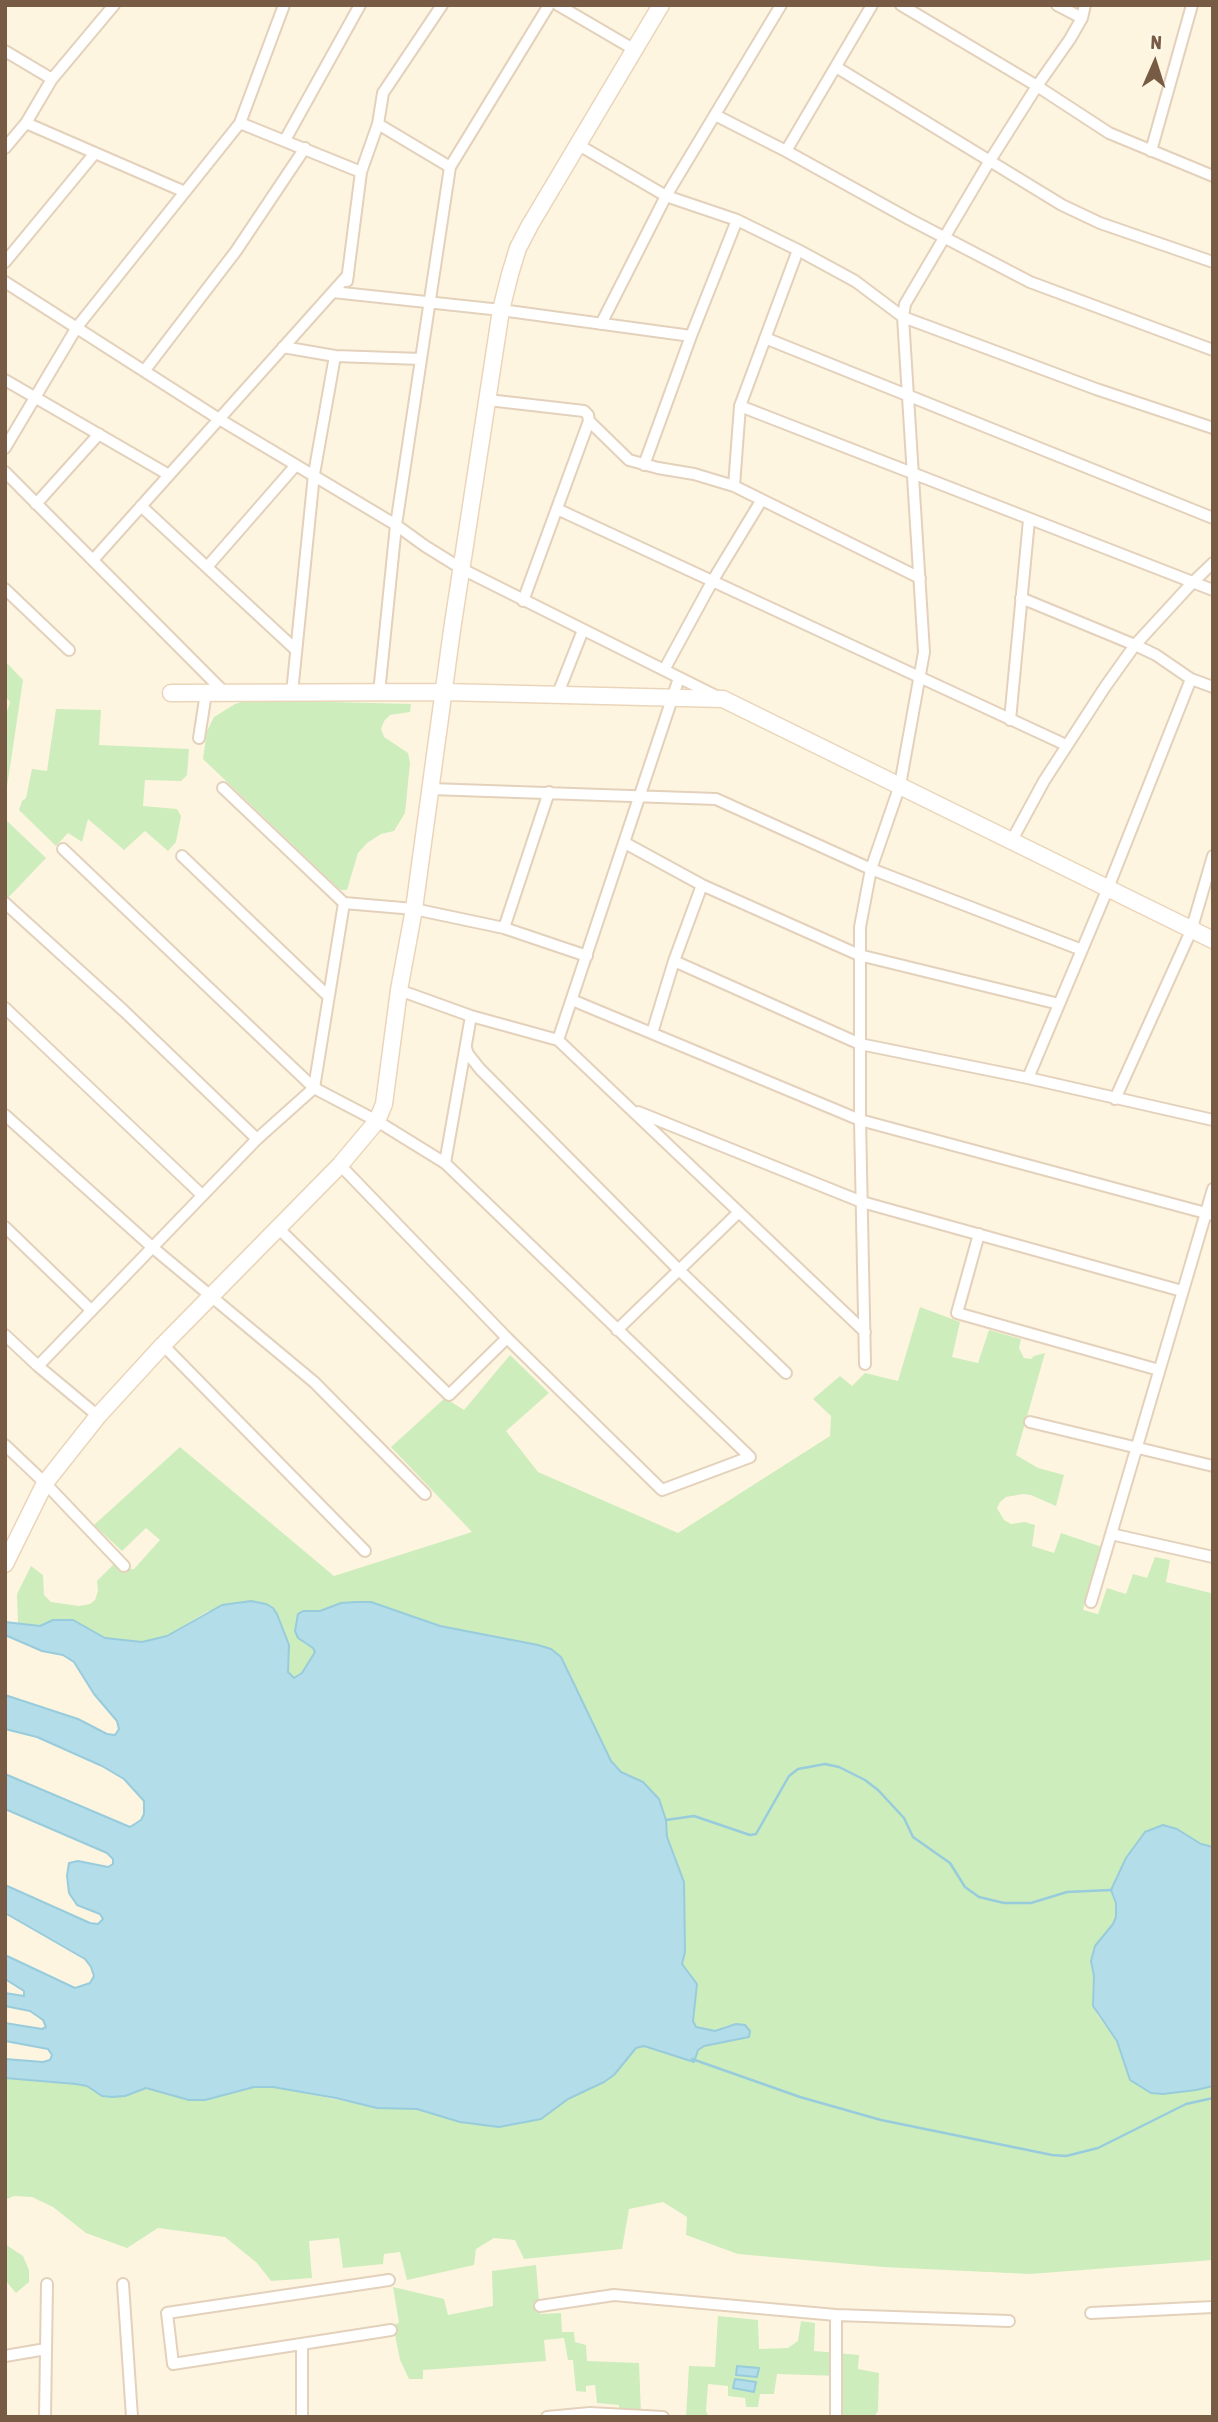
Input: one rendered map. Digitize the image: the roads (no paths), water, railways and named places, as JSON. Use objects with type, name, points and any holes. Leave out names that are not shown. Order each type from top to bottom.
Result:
[{"type":"street","points":[[5,148],[26,123],[52,79],[114,5]]},
{"type":"street","points":[[5,448],[77,327],[240,123],[284,5]]},
{"type":"street","points":[[285,140],[360,5]]},
{"type":"street","points":[[345,295],[361,172],[378,124],[383,93],[442,5]]},
{"type":"street","points":[[379,693],[396,524],[450,167],[550,5]]},
{"type":"street","points":[[558,5],[635,50]]},
{"type":"street","points":[[5,1564],[45,1483],[98,1416],[163,1345],[340,1165],[377,1121],[384,1104],[399,990],[414,909],[501,310],[518,247],[661,5]]},
{"type":"street","points":[[601,324],[666,196],[781,5]]},
{"type":"street","points":[[786,150],[872,5]]},
{"type":"street","points":[[901,5],[1037,86],[1109,133],[1213,176]]},
{"type":"street","points":[[1057,5],[1082,18]]},
{"type":"street","points":[[865,1364],[860,1120],[860,927],[872,869],[900,785],[924,652],[903,317],[911,292],[989,162],[1070,39],[1086,5]]},
{"type":"street","points":[[1151,151],[1192,5]]},
{"type":"street","points":[[5,51],[52,79]]},
{"type":"street","points":[[836,67],[1062,205],[1100,223],[1213,262]]},
{"type":"street","points":[[715,114],[1030,282],[1213,350]]},
{"type":"street","points":[[26,123],[185,192]]},
{"type":"street","points":[[240,123],[361,172]]},
{"type":"street","points":[[378,124],[450,167]]},
{"type":"street","points":[[578,144],[666,196],[737,220],[797,250],[855,281],[903,317],[1097,389],[1213,428]]},
{"type":"street","points":[[145,370],[236,251],[305,148]]},
{"type":"street","points":[[5,262],[95,153]]},
{"type":"street","points":[[644,465],[737,220]]},
{"type":"street","points":[[734,486],[740,406],[797,250]]},
{"type":"street","points":[[93,560],[348,275]]},
{"type":"street","points":[[5,282],[219,419],[396,524],[462,569],[1213,940]]},
{"type":"street","points":[[332,292],[501,310],[691,336]]},
{"type":"street","points":[[765,338],[1213,518]]},
{"type":"street","points":[[283,347],[335,356],[421,359]]},
{"type":"street","points":[[292,694],[314,474],[335,356]]},
{"type":"street","points":[[5,380],[169,475]]},
{"type":"street","points":[[488,400],[584,411],[588,415],[589,421],[523,601]]},
{"type":"street","points":[[740,406],[1213,590]]},
{"type":"street","points":[[589,421],[629,460],[734,486],[920,578]]},
{"type":"street","points":[[36,504],[99,434]]},
{"type":"street","points":[[207,567],[296,465]]},
{"type":"street","points":[[5,472],[225,693]]},
{"type":"street","points":[[664,670],[713,580],[761,501]]},
{"type":"street","points":[[141,506],[295,649]]},
{"type":"street","points":[[557,509],[713,580],[920,680],[1066,745]]},
{"type":"street","points":[[1010,719],[1028,520]]},
{"type":"street","points":[[1012,840],[1066,745],[1135,645],[1213,563]]},
{"type":"street","points":[[5,589],[69,650]]},
{"type":"street","points":[[1021,598],[1135,645],[1191,678],[1213,687]]},
{"type":"street","points":[[557,696],[583,630]]},
{"type":"street","points":[[558,1040],[679,678]]},
{"type":"street","points":[[1028,1078],[1108,888],[1191,678]]},
{"type":"street","points":[[171,693],[444,692],[723,699]]},
{"type":"street","points":[[199,738],[206,693]]},
{"type":"street","points":[[223,788],[344,903],[414,909],[504,928],[587,956]]},
{"type":"street","points":[[431,789],[716,799],[872,869],[1082,950]]},
{"type":"street","points":[[504,928],[549,792]]},
{"type":"street","points":[[625,843],[702,885],[859,955],[1059,1004]]},
{"type":"street","points":[[63,849],[314,1088],[377,1121],[445,1163],[750,1457],[662,1490],[507,1338],[340,1165]]},
{"type":"street","points":[[182,856],[328,996]]},
{"type":"street","points":[[1115,1098],[1191,931],[1213,856]]},
{"type":"street","points":[[652,1033],[674,961],[702,885]]},
{"type":"street","points":[[5,903],[124,1011],[257,1139]]},
{"type":"street","points":[[38,1366],[257,1139],[314,1088],[344,903]]},
{"type":"street","points":[[674,961],[860,1044],[1028,1078],[1213,1120]]},
{"type":"street","points":[[399,990],[471,1016],[558,1040],[865,1332]]},
{"type":"street","points":[[572,1000],[860,1120],[1209,1214]]},
{"type":"street","points":[[5,1008],[202,1195]]},
{"type":"street","points":[[445,1163],[471,1016]]},
{"type":"street","points":[[466,1048],[481,1069],[679,1270],[786,1373]]},
{"type":"street","points":[[632,1110],[862,1202],[1182,1291]]},
{"type":"street","points":[[5,1115],[152,1247],[314,1382],[425,1494]]},
{"type":"street","points":[[1091,1602],[1182,1291],[1209,1214],[1213,1189]]},
{"type":"street","points":[[617,1330],[739,1212]]},
{"type":"street","points":[[5,1227],[92,1310]]},
{"type":"street","points":[[278,1228],[449,1395],[507,1338]]},
{"type":"street","points":[[979,1234],[957,1313],[1159,1370]]},
{"type":"street","points":[[5,1335],[98,1416]]},
{"type":"street","points":[[163,1345],[365,1551]]},
{"type":"street","points":[[1030,1422],[1213,1466]]},
{"type":"street","points":[[5,1445],[124,1566]]},
{"type":"street","points":[[1111,1534],[1213,1557]]},
{"type":"street","points":[[389,2280],[167,2313],[173,2364],[391,2330]]},
{"type":"street","points":[[45,2417],[47,2284]]},
{"type":"street","points":[[123,2284],[132,2417]]},
{"type":"street","points":[[540,2306],[614,2295],[836,2315],[1009,2322]]},
{"type":"street","points":[[1091,2313],[1213,2306]]},
{"type":"street","points":[[836,2315],[836,2417]]},
{"type":"street","points":[[302,2344],[302,2417]]},
{"type":"street","points":[[5,2356],[46,2349]]},
{"type":"street","points":[[547,2417],[590,2413],[663,2417]]},
{"type":"water","points":[[251,1601],[266,1604],[277,1614],[289,1645],[288,1672],[294,1678],[302,1673],[315,1652],[298,1638],[295,1631],[298,1614],[303,1611],[320,1611],[341,1603],[371,1602],[440,1626],[538,1645],[551,1649],[561,1657],[611,1761],[621,1772],[643,1782],[659,1799],[666,1820],[667,1837],[684,1882],[685,1952],[682,1964],[697,1984],[693,2021],[696,2027],[715,2031],[736,2024],[745,2025],[750,2031],[749,2037],[704,2046],[698,2050],[694,2062],[644,2046],[636,2048],[614,2075],[568,2099],[541,2119],[499,2127],[460,2122],[417,2109],[377,2108],[273,2087],[254,2087],[205,2100],[189,2100],[146,2088],[125,2096],[112,2097],[102,2096],[87,2086],[76,2084],[5,2078],[5,2059],[43,2062],[50,2060],[52,2055],[48,2049],[5,2041],[5,2023],[42,2029],[46,2027],[43,2020],[30,2011],[5,2006],[5,1993],[24,1996],[24,1991],[5,1979],[5,1955],[75,1988],[90,1983],[94,1976],[85,1959],[5,1913],[5,1885],[90,1923],[98,1924],[103,1919],[100,1914],[77,1905],[69,1893],[69,1863],[78,1861],[108,1867],[113,1864],[113,1859],[107,1853],[5,1809],[5,1774],[130,1827],[141,1820],[144,1801],[124,1779],[102,1766],[37,1737],[5,1729],[5,1695],[78,1719],[107,1734],[115,1735],[119,1729],[117,1721],[94,1694],[74,1662],[63,1655],[42,1651],[5,1635],[5,1622],[40,1626],[53,1620],[73,1620],[105,1638],[142,1642],[167,1636],[222,1605]]},
{"type":"water","points":[[1163,1825],[1213,1847],[1213,2086],[1163,2094],[1151,2093],[1130,2080],[1117,2041],[1093,2006],[1094,1976],[1091,1961],[1095,1946],[1116,1917],[1116,1903],[1111,1890],[1126,1858],[1145,1832]]},
{"type":"water","points":[[737,2366],[759,2368],[757,2377],[736,2375]]},
{"type":"water","points":[[735,2379],[756,2382],[754,2392],[733,2388]]},
{"type":"waterway","points":[[666,1820],[694,1816],[750,1835],[756,1834],[789,1776],[798,1769],[825,1764],[839,1767],[878,1790],[904,1818],[913,1837],[950,1863],[965,1887],[979,1897],[1004,1903],[1031,1903],[1067,1892],[1111,1890]]},
{"type":"waterway","points":[[692,2059],[800,2097],[881,2120],[1052,2155],[1066,2156],[1098,2148],[1186,2104],[1213,2098]]}]
